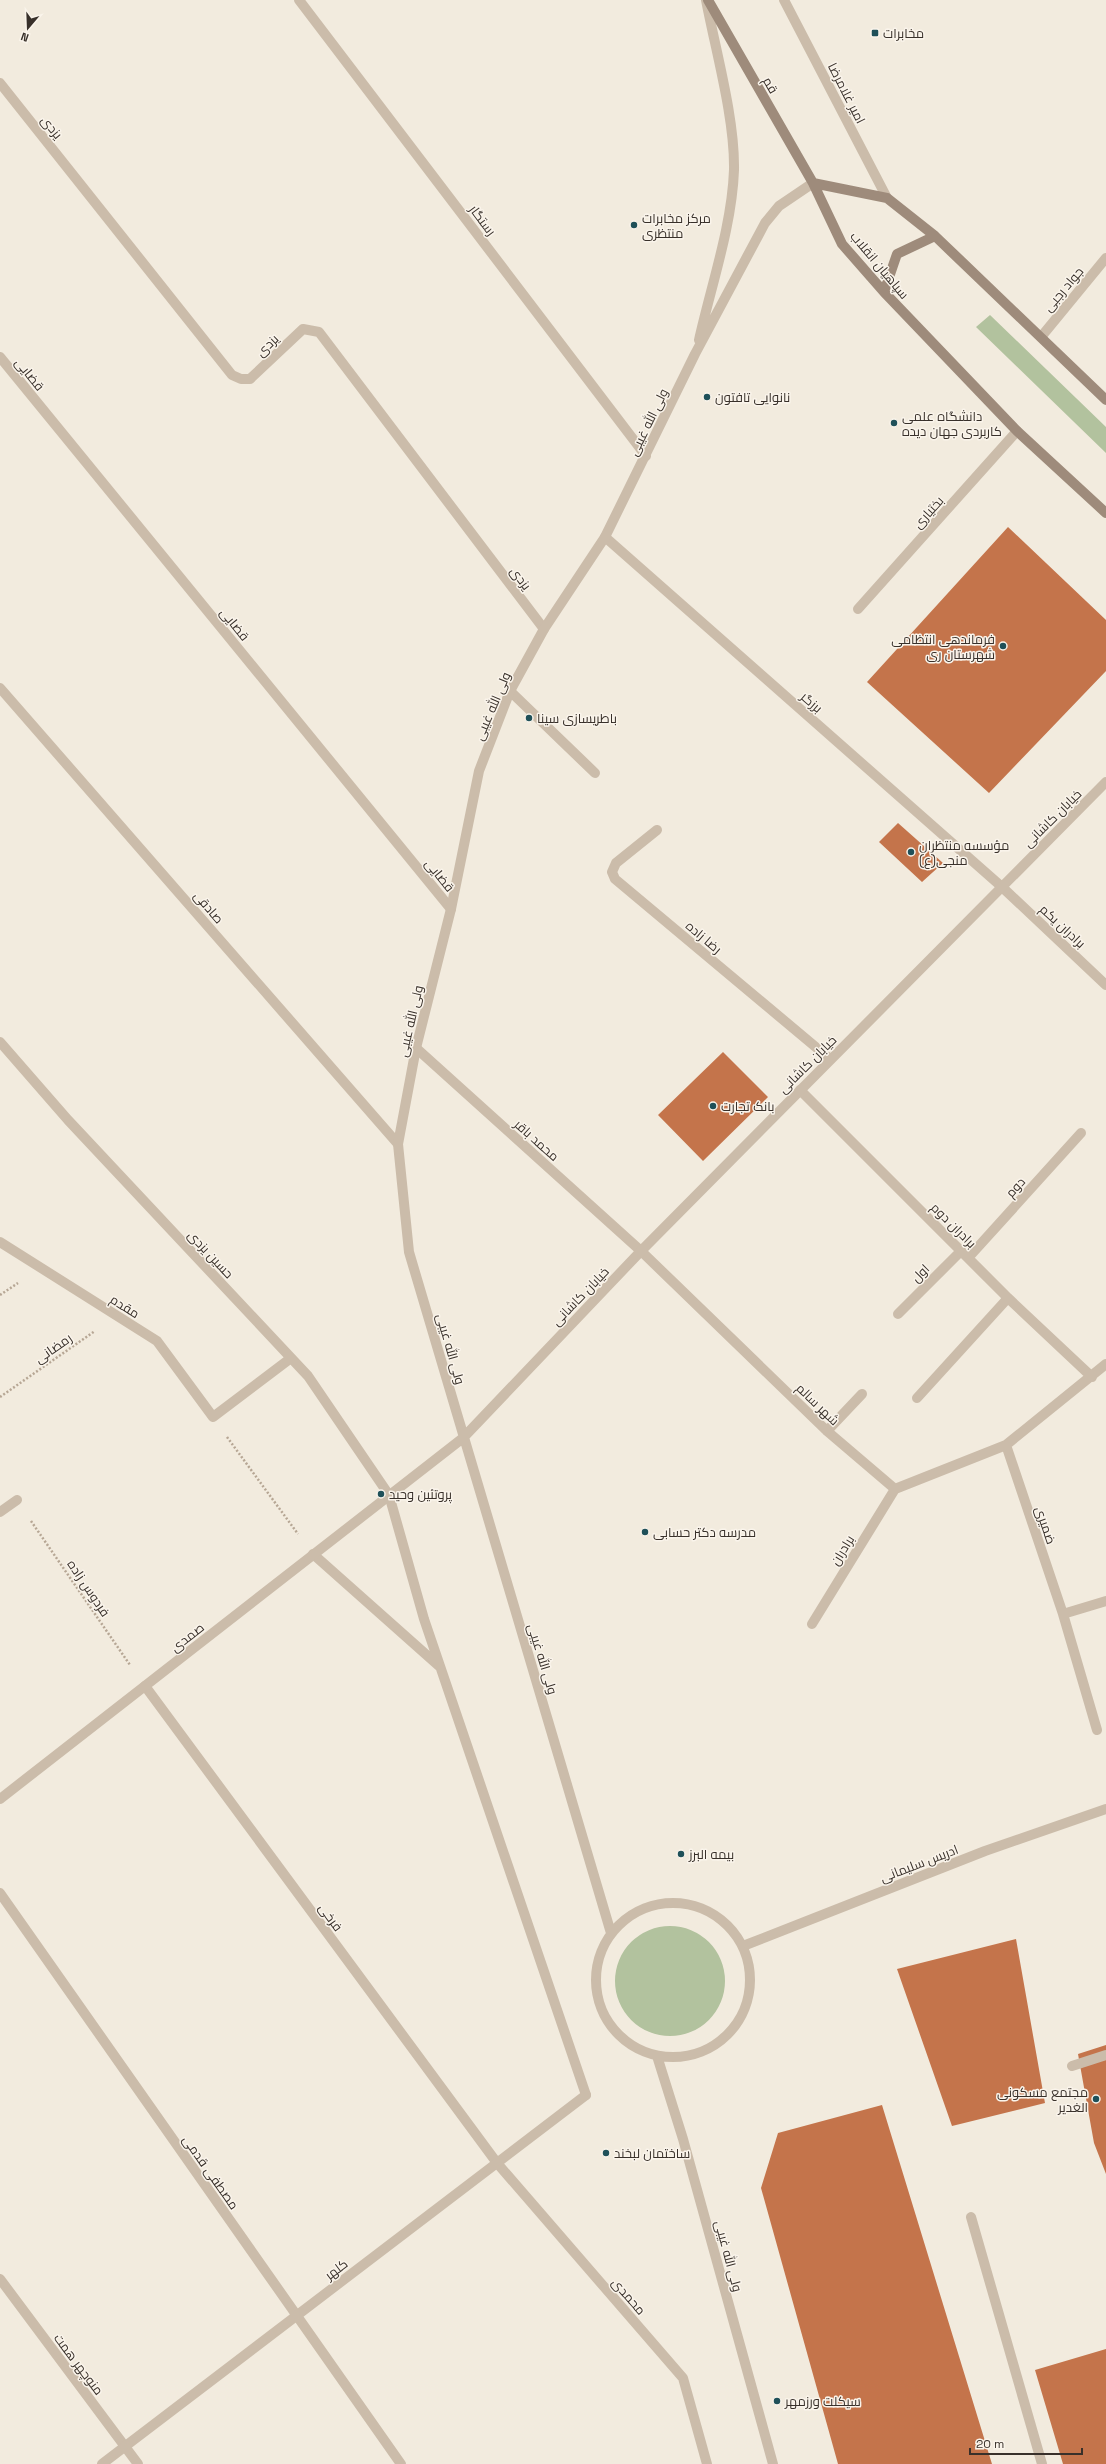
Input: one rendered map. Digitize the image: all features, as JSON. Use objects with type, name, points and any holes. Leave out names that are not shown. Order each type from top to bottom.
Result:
[{"type":"main road","name":"قم","points":[[707,0],[813,183]]},
{"type":"main road","points":[[813,183],[887,198],[935,236],[1106,400]]},
{"type":"main road","name":"سپاهیان انقلاب","points":[[813,183],[842,244],[884,292],[1017,431],[1106,513]]},
{"type":"main road","points":[[884,292],[897,254],[935,236]]},
{"type":"street","name":"رستگار","points":[[299,0],[646,456]]},
{"type":"street","points":[[695,354],[730,207],[734,170],[732,138],[707,0]]},
{"type":"street","name":"امیر غلامرضا","points":[[784,0],[887,198]]},
{"type":"street","name":"یزدی","points":[[0,83],[232,375],[240,379],[250,379],[303,329],[319,332],[544,629]]},
{"type":"street","name":"ولی الله غیبی","points":[[611,1932],[463,1438],[409,1252],[398,1144],[416,1048],[450,908],[479,771],[510,692],[544,629],[605,537],[695,354],[765,223],[779,206],[813,183]]},
{"type":"street","name":"جواد رجبی","points":[[1041,337],[1106,258]]},
{"type":"street","name":"قضایی","points":[[0,357],[450,908]]},
{"type":"street","name":"بختیاری","points":[[858,609],[1017,431]]},
{"type":"street","name":"برزگر","points":[[605,537],[1002,887]]},
{"type":"street","name":"صادقی","points":[[0,688],[398,1144]]},
{"type":"street","points":[[510,692],[595,773]]},
{"type":"street","name":"خیابان کاشانی","points":[[389,1495],[463,1438],[641,1251],[1106,782]]},
{"type":"street","name":"رضا زاده","points":[[657,830],[616,863],[612,872],[615,879],[830,1059]]},
{"type":"street","name":"برادران یکم","points":[[1002,887],[1106,985]]},
{"type":"street","name":"حسین یزدی","points":[[0,1042],[68,1120],[308,1376],[389,1495],[424,1619],[440,1668],[586,2095]]},
{"type":"street","name":"محمد باقر","points":[[416,1048],[641,1251]]},
{"type":"street","name":"برادران دوم","points":[[800,1090],[964,1255],[1092,1377]]},
{"type":"street","name":"دوم","points":[[964,1255],[1081,1133]]},
{"type":"street","name":"مقدم","points":[[0,1242],[157,1341],[213,1417]]},
{"type":"street","name":"شهر سالم","points":[[641,1251],[827,1430],[895,1490]]},
{"type":"street","name":"اول","points":[[898,1314],[964,1255]]},
{"type":"street","points":[[917,1398],[1008,1298]]},
{"type":"street","points":[[213,1417],[291,1358]]},
{"type":"street","points":[[895,1490],[1006,1445],[1092,1377],[1106,1364]]},
{"type":"street","points":[[827,1430],[862,1394]]},
{"type":"street","name":"ضمیری","points":[[1006,1445],[1063,1614],[1097,1730]]},
{"type":"street","name":"برادران","points":[[812,1624],[895,1490]]},
{"type":"street","name":"صمدی","points":[[0,1799],[389,1495]]},
{"type":"street","points":[[0,1512],[17,1500]]},
{"type":"street","points":[[313,1554],[440,1668]]},
{"type":"street","points":[[1063,1614],[1106,1601]]},
{"type":"street","name":"فرخی","points":[[145,1686],[497,2163]]},
{"type":"street","name":"ادریس سلیمانی","points":[[743,1946],[985,1851],[1106,1809]]},
{"type":"street","name":"مصطفی قدمی","points":[[0,1893],[296,2316],[402,2464]]},
{"type":"street","points":[[681,1903],[706,1910],[728,1925],[743,1946],[750,1970],[749,1995],[741,2018],[726,2037],[705,2051],[681,2057],[657,2056],[634,2047],[613,2030],[600,2008],[595,1981],[599,1956],[611,1932],[630,1915],[654,1904],[681,1903]]},
{"type":"street","points":[[1072,2066],[1106,2055]]},
{"type":"street","name":"ولی الله غیبی","points":[[657,2056],[684,2139],[773,2464]]},
{"type":"street","name":"کلهر","points":[[102,2464],[586,2095]]},
{"type":"street","name":"محمدی","points":[[497,2163],[683,2378],[707,2464]]},
{"type":"street","points":[[972,2217],[1042,2464]]},
{"type":"street","name":"منوچهر همت","points":[[0,2279],[138,2464]]},
{"type":"path","name":"رمضانی","points":[[0,1397],[117,1315]]},
{"type":"path","points":[[213,1417],[313,1554]]},
{"type":"path","name":"فردوس زاده","points":[[17,1500],[145,1686]]},
{"type":"green space","points":[[990,315],[1106,427],[1106,453],[976,327]]},
{"type":"green space","points":[[670,1926],[691,1930],[701,1935],[709,1942],[716,1950],[721,1960],[725,1981],[721,2002],[716,2012],[709,2020],[701,2027],[691,2032],[670,2036],[649,2032],[639,2027],[631,2020],[624,2012],[619,2002],[615,1981],[619,1960],[624,1950],[631,1942],[639,1935],[649,1930]]},
{"type":"building","name":"فرماندهی انتظامی شهرستان ری","points":[[1008,527],[1106,620],[1106,671],[989,793],[867,682]]},
{"type":"building","name":"مؤسسه منتظران منجی(ع)","points":[[898,823],[943,863],[922,882],[879,842]]},
{"type":"building","name":"بانک تجارت","points":[[723,1052],[768,1097],[703,1161],[658,1115]]},
{"type":"building","points":[[1016,1939],[1045,2103],[952,2126],[897,1969]]},
{"type":"building","name":"مجتمع مسکونی الغدیر","points":[[1106,2045],[1106,2174],[1094,2143],[1078,2054]]},
{"type":"building","points":[[882,2105],[992,2464],[838,2464],[761,2188],[778,2133]]},
{"type":"building","points":[[1106,2349],[1106,2464],[1063,2464],[1035,2370]]},
{"type":"place","name":"مخابرات","points":[[875,33]]},
{"type":"place","name":"مرکز مخابرات منتظری","points":[[634,225]]},
{"type":"place","name":"نانوایی تافتون","points":[[707,397]]},
{"type":"place","name":"دانشگاه علمی کاربردی جهان دیده","points":[[894,423]]},
{"type":"place","name":"فرماندهی انتظامی شهرستان ری","points":[[1003,646]]},
{"type":"place","name":"باطریسازی سینا","points":[[529,718]]},
{"type":"place","name":"مؤسسه منتظران منجی(ع)","points":[[911,852]]},
{"type":"place","name":"بانک تجارت","points":[[713,1106]]},
{"type":"place","name":"پروتئین وحید","points":[[381,1494]]},
{"type":"place","name":"مدرسه دکتر حسابی","points":[[645,1532]]},
{"type":"place","name":"بیمه البرز","points":[[681,1854]]},
{"type":"place","name":"مجتمع مسکونی الغدیر","points":[[1096,2099]]},
{"type":"place","name":"ساختمان لبخند","points":[[606,2153]]},
{"type":"place","name":"سیکلت ورزمهر","points":[[777,2401]]}]
